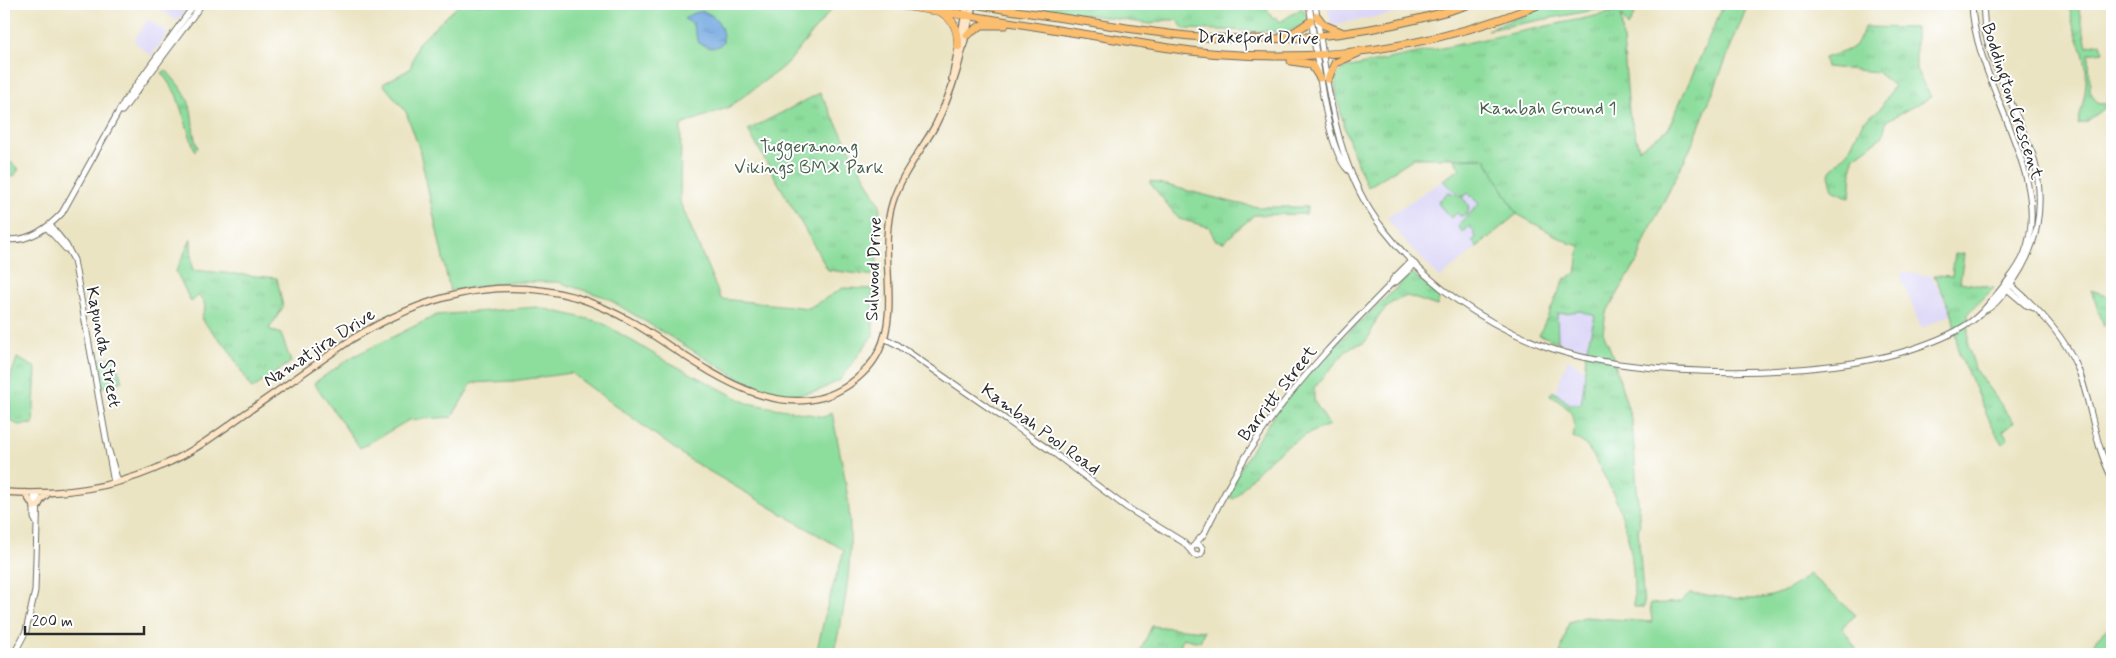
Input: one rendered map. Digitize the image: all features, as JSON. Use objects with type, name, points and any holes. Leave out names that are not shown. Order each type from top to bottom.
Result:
[{"type":"highway","points":[[892,4],[968,16]]},
{"type":"highway","name":"Drakeford Drive","points":[[974,4],[997,6],[1148,31],[1219,38],[1271,38],[1344,34],[1390,26],[1472,4]]},
{"type":"highway","name":"Drakeford Drive","points":[[968,16],[1218,54],[1280,57],[1360,52],[1406,45],[1455,34],[1540,4]]},
{"type":"highway","points":[[939,11],[955,25],[958,33],[958,46]]},
{"type":"highway","points":[[1317,16],[1324,25],[1344,34]]},
{"type":"highway","points":[[1271,38],[1293,33],[1311,21]]},
{"type":"highway","points":[[967,35],[982,25],[1021,24]]},
{"type":"highway","points":[[1280,57],[1311,64],[1324,78],[1335,63],[1360,52]]},
{"type":"main road","name":"Sulwood Drive","points":[[884,338],[888,315],[886,237],[890,209],[899,184],[934,126],[949,96],[967,35],[967,4]]},
{"type":"main road","name":"Sulwood Drive","points":[[949,96],[958,46],[974,4]]},
{"type":"main road","name":"Namatjira Drive","points":[[4,492],[24,494],[88,489],[116,482],[171,462],[207,440],[352,339],[374,326],[428,302],[467,292],[509,288],[540,291],[576,298],[603,307],[631,321],[730,383],[754,393],[778,399],[804,401],[824,398],[839,392],[869,367],[879,351],[884,338]]},
{"type":"main road","points":[[24,494],[36,507],[49,493]]},
{"type":"street","points":[[4,238],[22,238],[48,226],[66,208],[124,102],[195,4]]},
{"type":"street","points":[[119,113],[124,110],[202,4]]},
{"type":"street","points":[[1309,4],[1311,21],[1317,36]]},
{"type":"street","points":[[1315,4],[1317,36]]},
{"type":"street","name":"Boddington Crescent","points":[[1317,36],[1324,78],[1348,170],[1360,194],[1383,229],[1413,262],[1434,282],[1480,316],[1551,348],[1600,361],[1717,371],[1806,368],[1865,362],[1891,356],[1925,345],[1959,328],[1991,308],[2023,258],[2029,240],[2031,221],[2028,193],[2014,138],[1978,48],[1972,4]]},
{"type":"street","name":"Boddington Crescent","points":[[1983,4],[1985,32],[1992,57],[2033,156],[2040,192],[2040,209],[2034,240],[2024,266],[2007,285]]},
{"type":"street","name":"Kapunda Street","points":[[48,226],[66,245],[74,260],[109,450],[108,455],[116,482]]},
{"type":"street","name":"Barritt Street","points":[[1195,544],[1204,534],[1244,459],[1282,404],[1322,355],[1392,284],[1393,279],[1413,262]]},
{"type":"street","points":[[2007,285],[2029,301],[2064,342],[2077,366],[2102,455],[2112,478]]},
{"type":"street","name":"Kambah Pool Road","points":[[884,338],[898,345],[1051,451],[1126,506],[1183,542],[1192,552]]},
{"type":"street","points":[[14,654],[26,631],[35,591],[36,522],[38,518],[36,493]]},
{"type":"street","name":"Barritt Street","points":[[1202,547],[1204,534]]},
{"type":"street","name":"Kambah Pool Road","points":[[1183,542],[1195,544]]},
{"type":"street","points":[[1195,544],[1202,547],[1202,551],[1198,555],[1192,552],[1191,548],[1195,544]]},
{"type":"shaded area","points":[[153,4],[190,4],[177,21]]},
{"type":"shaded area","points":[[1328,4],[1430,4],[1431,7],[1331,25]]},
{"type":"shaded area","points":[[148,19],[168,33],[151,56],[134,41]]},
{"type":"shaded area","points":[[1454,159],[1517,214],[1440,278],[1401,237],[1387,217],[1460,169]]},
{"type":"shaded area","points":[[1901,272],[1932,276],[1952,314],[1921,328]]},
{"type":"shaded area","points":[[1580,311],[1595,316],[1587,348],[1584,349],[1558,342],[1557,314]]},
{"type":"shaded area","points":[[1568,359],[1585,370],[1581,404],[1570,404],[1555,393]]},
{"type":"green space","points":[[460,4],[835,5],[791,59],[779,70],[729,107],[681,125],[680,202],[721,299],[809,308],[843,288],[873,289],[873,335],[840,380],[818,391],[795,395],[763,389],[738,378],[605,297],[558,282],[509,282],[450,291],[419,148],[406,112],[383,84],[410,69],[418,43]]},
{"type":"green space","points":[[1015,4],[1264,4],[1273,19],[1276,17],[1280,22],[1302,8],[1309,21],[1288,32],[1184,29],[1177,20],[1166,20],[1151,24]]},
{"type":"green space","name":"Kambah Ground 1","points":[[1551,4],[1640,4],[1628,27],[1621,16],[1629,112],[1639,149],[1668,129],[1724,4],[1748,4],[1691,147],[1647,235],[1638,260],[1606,313],[1603,332],[1612,354],[1632,422],[1644,607],[1634,607],[1631,552],[1628,535],[1617,502],[1592,454],[1586,446],[1573,437],[1574,422],[1570,412],[1562,403],[1550,395],[1553,391],[1570,404],[1581,404],[1586,352],[1584,349],[1587,348],[1595,316],[1580,311],[1557,314],[1558,342],[1539,335],[1565,278],[1576,274],[1580,246],[1569,243],[1517,214],[1485,158],[1414,158],[1368,187],[1358,166],[1347,134],[1336,89],[1336,80],[1341,69],[1619,11],[1616,6],[1487,30]]},
{"type":"green space","points":[[2070,4],[2079,4],[2087,46],[2100,43],[2103,52],[2089,54],[2090,91],[2098,104],[2112,103],[2086,122],[2078,124],[2085,92],[2086,69],[2071,19]]},
{"type":"green space","points":[[1864,27],[1916,28],[1916,70],[1931,97],[1886,121],[1883,136],[1853,158],[1850,198],[1833,190],[1829,175],[1831,169],[1848,152],[1863,122],[1880,109],[1894,86],[1877,72],[1826,67],[1824,58],[1854,46]]},
{"type":"green space","points":[[166,70],[180,87],[188,101],[198,148],[195,151],[176,94],[162,73]]},
{"type":"green space","name":"Tuggeranong Vikings BMX Park","points":[[820,93],[880,205],[876,276],[828,270],[748,130]]},
{"type":"green space","points":[[4,152],[5,158],[19,169],[14,176],[4,177]]},
{"type":"green space","points":[[1485,158],[1517,214],[1477,247],[1472,241],[1476,238],[1473,234],[1475,232],[1469,226],[1463,233],[1458,226],[1479,204],[1468,193],[1463,197],[1443,180],[1460,169],[1454,159]]},
{"type":"green space","points":[[1151,181],[1235,203],[1258,207],[1307,207],[1306,214],[1254,215],[1224,242],[1215,240],[1209,227],[1179,219],[1150,183]]},
{"type":"green space","points":[[1448,192],[1464,199],[1469,209],[1466,215],[1460,216],[1456,213],[1451,218],[1440,206],[1438,202]]},
{"type":"green space","points":[[191,239],[192,270],[277,278],[283,307],[269,329],[281,334],[291,362],[252,389],[229,350],[201,319],[205,308],[204,302],[198,296],[191,302],[176,271]]},
{"type":"green space","points":[[1955,253],[1964,254],[1960,282],[1994,288],[1968,313],[1968,347],[1976,371],[2014,422],[2003,431],[2008,439],[2002,444],[1959,354],[1952,313],[1934,275],[1952,276]]},
{"type":"green space","points":[[1412,273],[1440,296],[1437,306],[1407,296],[1391,303],[1377,318],[1370,335],[1364,343],[1353,346],[1346,351],[1314,388],[1314,401],[1329,425],[1287,446],[1254,475],[1234,499],[1225,495],[1265,429],[1299,383],[1336,344]]},
{"type":"green space","points":[[2091,290],[2112,297],[2112,321],[2104,326]]},
{"type":"green space","points":[[537,307],[601,322],[657,356],[747,403],[825,417],[832,412],[846,485],[850,529],[847,583],[842,619],[833,654],[816,654],[827,607],[844,550],[690,460],[571,373],[513,381],[472,383],[452,417],[409,420],[360,448],[314,383],[352,357],[437,315]]},
{"type":"green space","points":[[114,356],[122,381],[101,388],[96,360]]},
{"type":"green space","points":[[17,358],[36,368],[33,424],[18,425],[10,420],[9,382]]},
{"type":"green space","points":[[1809,574],[1856,615],[1842,627],[1859,654],[1560,654],[1569,622],[1584,617],[1652,622],[1650,604],[1680,602],[1690,593],[1738,599],[1766,597],[1780,593]]},
{"type":"green space","points":[[2112,624],[2112,654],[2088,654],[2097,638]]},
{"type":"green space","points":[[1152,626],[1204,631],[1200,642],[1183,638],[1177,654],[1139,654]]},
{"type":"water","points":[[702,11],[712,15],[721,27],[723,42],[718,47],[709,47],[699,43],[692,23],[684,19],[691,14]]}]
